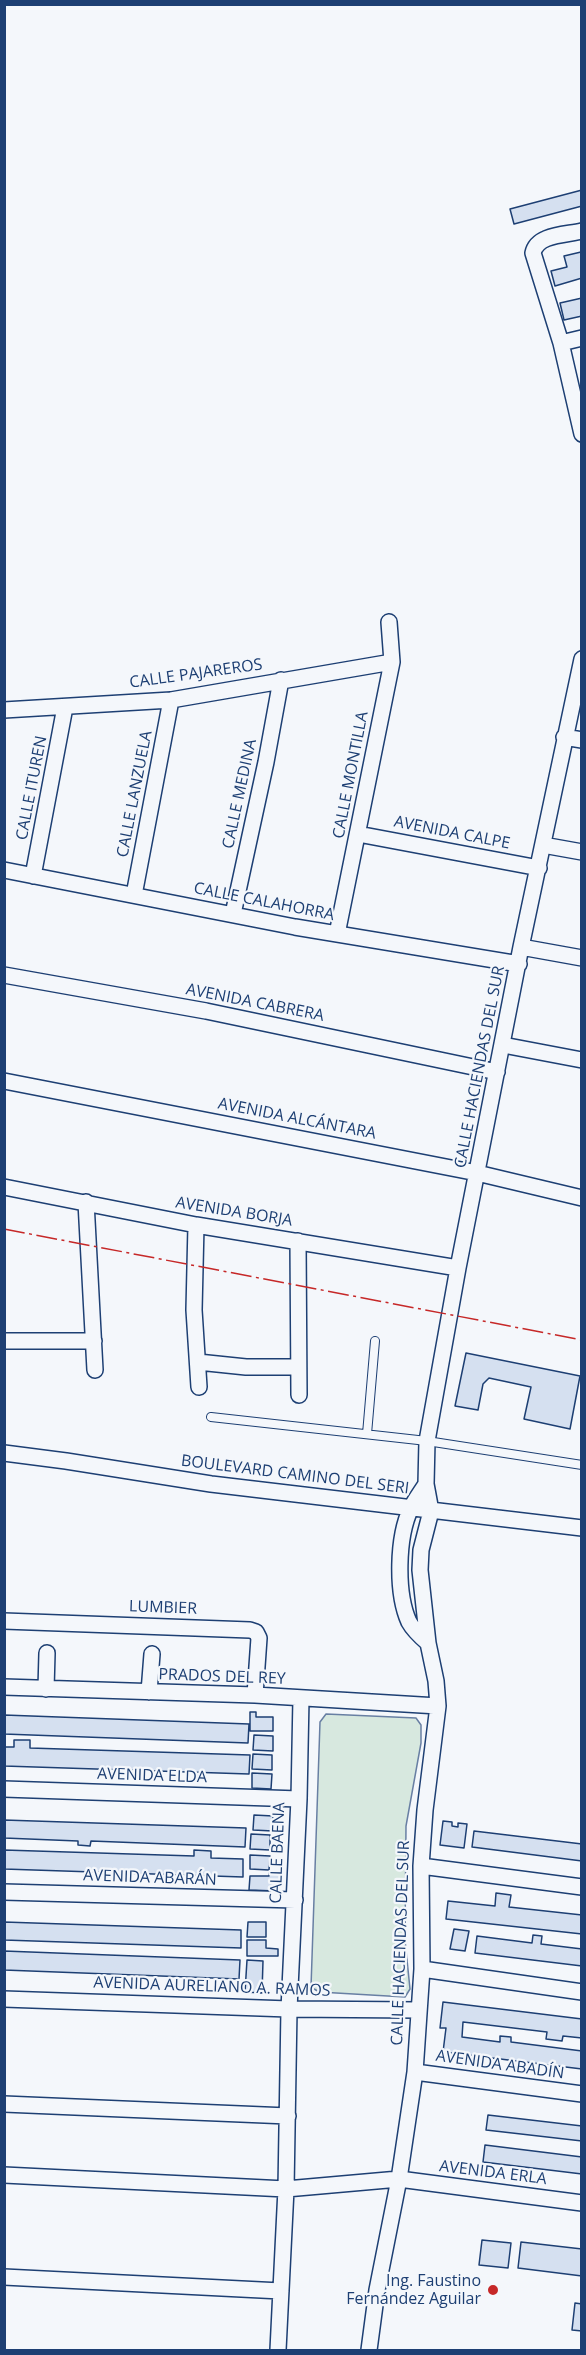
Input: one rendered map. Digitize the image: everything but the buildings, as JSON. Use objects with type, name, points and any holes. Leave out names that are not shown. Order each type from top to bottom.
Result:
[{"type":"street","points":[[582,231],[541,240],[535,245],[533,253],[561,343],[582,434]]},
{"type":"street","points":[[561,343],[582,338]]},
{"type":"street","name":"CALLE MONTILLA","points":[[337,934],[392,662],[389,622]]},
{"type":"street","name":"CALLE HACIENDAS DEL SUR","points":[[369,2350],[377,2290],[399,2179],[414,2072],[422,1969],[421,1866],[425,1810],[438,1706],[420,1570],[421,1550],[431,1511],[426,1484],[427,1441],[458,1268],[521,947],[582,659]]},
{"type":"street","name":"CALLE PAJAREROS","points":[[4,710],[171,700],[392,662]]},
{"type":"street","name":"CALLE MEDINA","points":[[233,914],[281,680]]},
{"type":"street","name":"CALLE LANZUELA","points":[[134,895],[171,700]]},
{"type":"street","name":"CALLE ITUREN","points":[[33,876],[65,707]]},
{"type":"street","points":[[564,737],[582,740]]},
{"type":"street","name":"AVENIDA CALPE","points":[[358,834],[539,868]]},
{"type":"street","points":[[543,845],[582,852]]},
{"type":"street","name":"CALLE CALAHORRA","points":[[4,870],[337,934],[519,964]]},
{"type":"street","points":[[521,947],[582,958]]},
{"type":"street","name":"AVENIDA CABRERA","points":[[4,975],[206,1011],[497,1072]]},
{"type":"street","points":[[503,1045],[582,1060]]},
{"type":"street","name":"AVENIDA ALCÁNTARA","points":[[4,1081],[477,1173],[582,1198]]},
{"type":"street","name":"AVENIDA BORJA","points":[[4,1187],[196,1225],[458,1268]]},
{"type":"street","points":[[86,1203],[95,1370]]},
{"type":"street","points":[[196,1225],[194,1310],[199,1387]]},
{"type":"street","points":[[298,1240],[299,1395]]},
{"type":"street","points":[[4,1341],[94,1341]]},
{"type":"street","points":[[198,1362],[246,1367],[298,1367]]},
{"type":"street","name":"BOULEVARD CAMINO DEL SERI","points":[[4,1453],[211,1484],[582,1528]]},
{"type":"street","name":"CALLE HACIENDAS DEL SUR","points":[[426,1484],[411,1509],[400,1555],[402,1587],[409,1622],[416,1633],[428,1643]]},
{"type":"street","name":"LUMBIER","points":[[4,1621],[250,1630],[256,1632],[259,1638],[255,1695]]},
{"type":"street","points":[[46,1689],[47,1653]]},
{"type":"street","points":[[149,1692],[152,1654]]},
{"type":"street","name":"PRADOS DEL REY","points":[[4,1687],[255,1695],[438,1706]]},
{"type":"street","name":"CALLE BAENA","points":[[278,2350],[286,2188],[289,2009],[299,1800],[301,1698]]},
{"type":"street","name":"AVENIDA ELDA","points":[[4,1789],[299,1800]]},
{"type":"street","points":[[421,1866],[582,1887]]},
{"type":"street","name":"AVENIDA ABARÁN","points":[[4,1892],[295,1900]]},
{"type":"street","points":[[422,1969],[582,1992]]},
{"type":"street","name":"AVENIDA AURELIANO A. RAMOS","points":[[4,1999],[289,2009],[418,2010]]},
{"type":"street","name":"AVENIDA ABADÍN","points":[[414,2072],[582,2094]]},
{"type":"street","points":[[4,2104],[288,2116]]},
{"type":"street","name":"AVENIDA ERLA","points":[[4,2175],[286,2188],[399,2179],[582,2203]]},
{"type":"street","points":[[4,2277],[281,2291]]},
{"type":"lane","points":[[367,1434],[375,1341]]},
{"type":"lane","points":[[211,1417],[427,1441],[582,1465]]},
{"type":"shaded area","points":[[326,1714],[416,1718],[421,1725],[421,1743],[406,1826],[405,1940],[410,1989],[405,1997],[319,1992],[311,1987],[320,1722]]},
{"type":"power","points":[[4,1229],[582,1340]]},
{"type":"place","name":"Ing. Faustino Fernández Aguilar","points":[[493,2290]]}]
